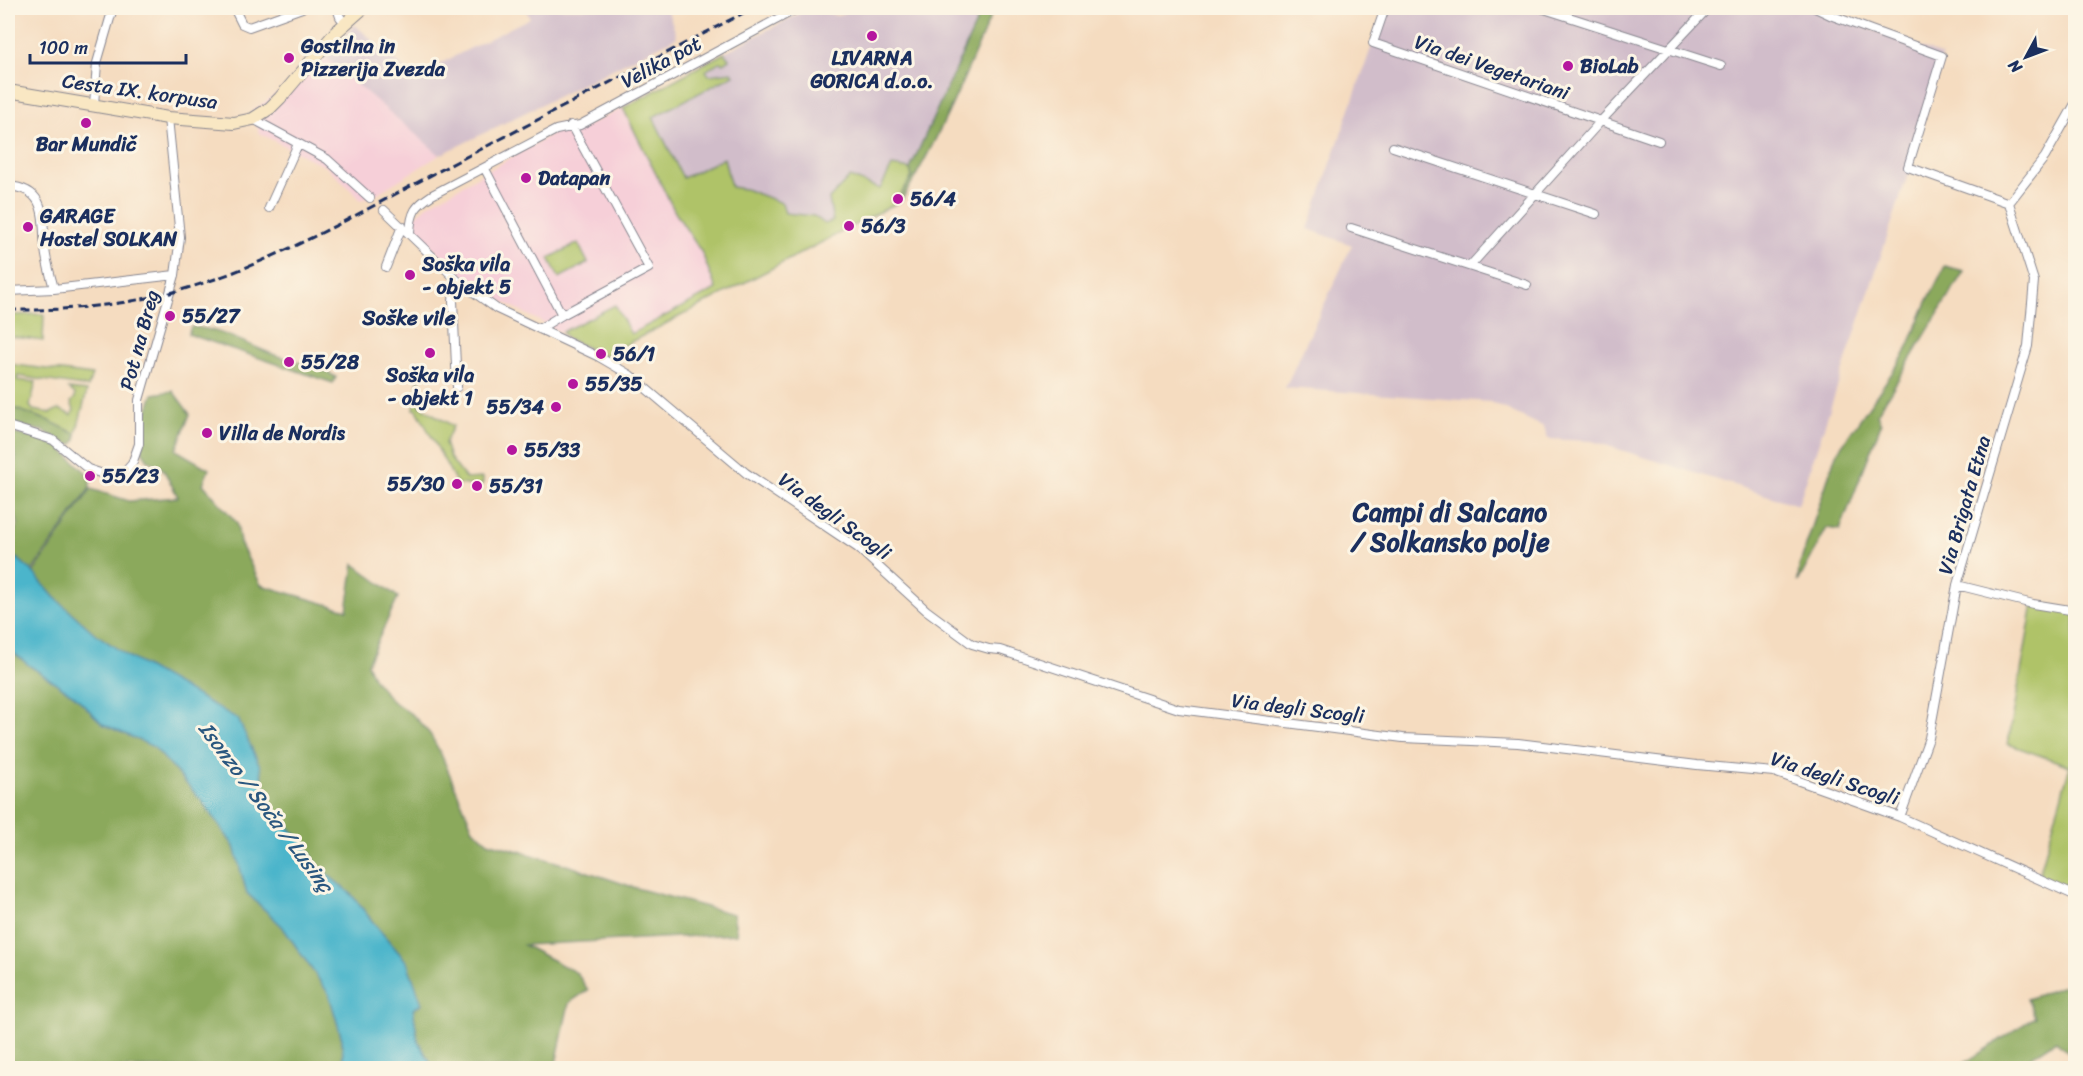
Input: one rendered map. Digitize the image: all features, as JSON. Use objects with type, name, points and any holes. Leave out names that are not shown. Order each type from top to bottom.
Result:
[{"type":"main road","points":[[253,119],[280,98],[359,8]]},
{"type":"main road","name":"Cesta IX. korpusa","points":[[8,91],[168,118],[234,123],[253,119]]},
{"type":"street","points":[[94,105],[97,63],[113,8]]},
{"type":"street","points":[[234,8],[242,24],[249,27],[302,8]]},
{"type":"street","points":[[337,8],[345,23]]},
{"type":"street","name":"Velika pot","points":[[410,233],[410,221],[417,205],[556,130],[580,124],[798,8]]},
{"type":"street","name":"Via dei Vegetariani","points":[[1385,8],[1373,43],[1659,141]]},
{"type":"street","points":[[1541,8],[1721,66]]},
{"type":"street","points":[[1471,265],[1600,122],[1708,8]]},
{"type":"street","points":[[1815,8],[1942,56],[1908,167],[2009,203],[2045,157],[2076,102]]},
{"type":"street","name":"Pot na Breg","points":[[8,426],[53,440],[88,469],[106,476],[123,474],[132,464],[139,444],[139,400],[175,275],[181,231],[168,118]]},
{"type":"street","points":[[253,119],[327,159],[370,198]]},
{"type":"street","points":[[384,210],[458,281],[497,309],[539,329],[650,268],[571,125]]},
{"type":"street","points":[[269,208],[298,144]]},
{"type":"street","points":[[1393,147],[1596,214]]},
{"type":"street","points":[[484,169],[562,315]]},
{"type":"street","points":[[8,186],[24,188],[41,205],[44,218],[45,249],[54,290]]},
{"type":"street","name":"Via Brigata Etna","points":[[1900,817],[1929,738],[1958,585],[2028,346],[2034,281],[2009,203]]},
{"type":"street","points":[[386,267],[402,226]]},
{"type":"street","points":[[1351,228],[1527,285]]},
{"type":"street","points":[[8,291],[54,290],[175,275]]},
{"type":"street","points":[[457,387],[453,301],[458,281]]},
{"type":"street","name":"Via degli Scogli","points":[[539,329],[599,357],[630,375],[746,473],[858,548],[926,610],[972,644],[1000,650],[1179,709],[1403,738],[1518,743],[1774,772],[1900,817],[2076,896]]},
{"type":"street","points":[[1958,585],[2033,604],[2076,610]]},
{"type":"shaded area","points":[[525,8],[667,8],[677,37],[440,155],[326,58],[355,25],[414,77],[530,18]]},
{"type":"shaded area","points":[[810,8],[838,16],[852,8],[983,8],[910,169],[892,166],[880,189],[840,189],[830,199],[833,222],[825,224],[814,216],[785,213],[768,197],[731,187],[728,171],[683,178],[653,117],[667,109],[709,75],[704,63]]},
{"type":"shaded area","points":[[1385,8],[1815,8],[1942,56],[1909,171],[1798,505],[1592,441],[1548,439],[1544,427],[1491,402],[1285,388],[1352,245],[1308,229]]},
{"type":"shaded area","points":[[326,58],[440,155],[373,196],[361,200],[328,168],[259,133],[252,111]]},
{"type":"shaded area","points":[[623,108],[675,212],[702,253],[716,289],[597,352],[478,288],[418,234],[414,218],[428,205],[556,132],[583,128]]},
{"type":"green space","points":[[983,8],[994,8],[940,131],[901,201],[899,197],[912,177],[910,169]]},
{"type":"green space","points":[[724,53],[729,59],[723,63],[719,62],[706,71],[709,75],[732,72],[734,75],[653,117],[683,178],[724,158],[731,187],[745,189],[782,203],[785,213],[814,216],[825,224],[833,221],[829,199],[850,177],[880,189],[892,166],[910,169],[912,177],[899,197],[901,201],[604,356],[567,338],[562,332],[615,305],[631,334],[716,289],[702,253],[675,212],[623,108]]},
{"type":"green space","points":[[578,243],[588,263],[559,278],[549,258]]},
{"type":"green space","points":[[1945,266],[1964,271],[1877,414],[1881,424],[1840,530],[1827,528],[1798,582],[1799,567],[1836,454],[1905,354]]},
{"type":"green space","points":[[44,314],[43,341],[8,336],[8,315]]},
{"type":"green space","points":[[191,327],[212,330],[275,355],[321,369],[336,377],[333,383],[188,334]]},
{"type":"green space","points":[[8,364],[92,375],[88,387],[18,376],[17,380],[36,382],[30,406],[33,410],[50,413],[59,409],[71,415],[74,410],[71,402],[75,394],[69,389],[87,391],[76,434],[8,406]]},
{"type":"green space","points":[[420,369],[420,406],[453,426],[445,443],[450,458],[466,479],[483,478],[481,486],[457,484],[417,410],[414,409]]},
{"type":"green space","points":[[173,391],[190,414],[176,450],[209,469],[203,484],[237,523],[240,543],[261,585],[347,610],[354,564],[398,597],[367,664],[374,679],[391,700],[414,716],[430,734],[473,829],[488,842],[636,888],[733,914],[737,934],[524,945],[577,973],[588,990],[569,1003],[555,1068],[434,1068],[418,1041],[413,1009],[422,1004],[376,926],[351,894],[318,867],[303,842],[267,806],[260,766],[165,679],[93,632],[54,597],[33,573],[91,489],[129,501],[178,497],[163,469],[148,460],[142,451],[145,417],[153,394]]},
{"type":"green space","points":[[8,406],[76,434],[76,440],[73,444],[68,444],[43,431],[8,423]]},
{"type":"green space","points":[[8,433],[39,438],[59,447],[90,476],[90,488],[32,571],[18,559],[8,555],[8,539],[12,537],[18,524],[16,517],[8,510],[8,495],[16,457],[14,451],[8,447]]},
{"type":"green space","points":[[2033,604],[2075,611],[2075,896],[2038,878],[2070,766],[2008,744]]},
{"type":"green space","points":[[8,648],[30,666],[74,695],[103,724],[154,747],[202,801],[234,846],[247,893],[282,926],[329,994],[342,1039],[344,1068],[8,1068]]},
{"type":"green space","points":[[2075,982],[2075,1058],[2056,1041],[2012,1068],[1957,1068],[2035,1017],[2027,999]]},
{"type":"water","name":"Isonzo / Soča / Lusinç","points":[[8,555],[18,559],[32,571],[54,597],[93,632],[129,657],[238,719],[260,766],[267,806],[303,842],[318,867],[351,894],[407,962],[422,1004],[413,1009],[418,1041],[434,1068],[344,1068],[342,1039],[329,994],[282,926],[247,893],[234,846],[202,801],[154,747],[103,724],[74,695],[30,666],[8,648]]},
{"type":"railway","points":[[8,310],[49,310],[130,301],[170,293],[245,268],[353,217],[753,8]]},
{"type":"place","name":"LIVARNA GORICA d.o.o.","points":[[872,36]]},
{"type":"place","name":"Gostilna in Pizzerija Zvezda","points":[[289,58]]},
{"type":"place","name":"BioLab","points":[[1568,66]]},
{"type":"place","name":"Bar Mundič","points":[[86,123]]},
{"type":"place","name":"Datapan","points":[[526,178]]},
{"type":"place","name":"56/4","points":[[898,199]]},
{"type":"place","name":"56/3","points":[[849,226]]},
{"type":"place","name":"GARAGE Hostel SOLKAN","points":[[28,227]]},
{"type":"place","name":"Soška vila - objekt 5","points":[[410,275]]},
{"type":"place","name":"55/27","points":[[170,316]]},
{"type":"place","name":"Soška vila - objekt 1","points":[[430,353]]},
{"type":"place","name":"56/1","points":[[601,354]]},
{"type":"place","name":"55/28","points":[[289,362]]},
{"type":"place","name":"55/35","points":[[573,384]]},
{"type":"place","name":"55/34","points":[[556,407]]},
{"type":"place","name":"Villa de Nordis","points":[[207,433]]},
{"type":"place","name":"55/33","points":[[512,450]]},
{"type":"place","name":"55/23","points":[[90,476]]},
{"type":"place","name":"55/30","points":[[457,484]]},
{"type":"place","name":"55/31","points":[[477,486]]},
{"type":"district","name":"Soške vile","points":[[409,318]]},
{"type":"district","name":"Campi di Salcano / Solkansko polje","points":[[1450,527]]}]
